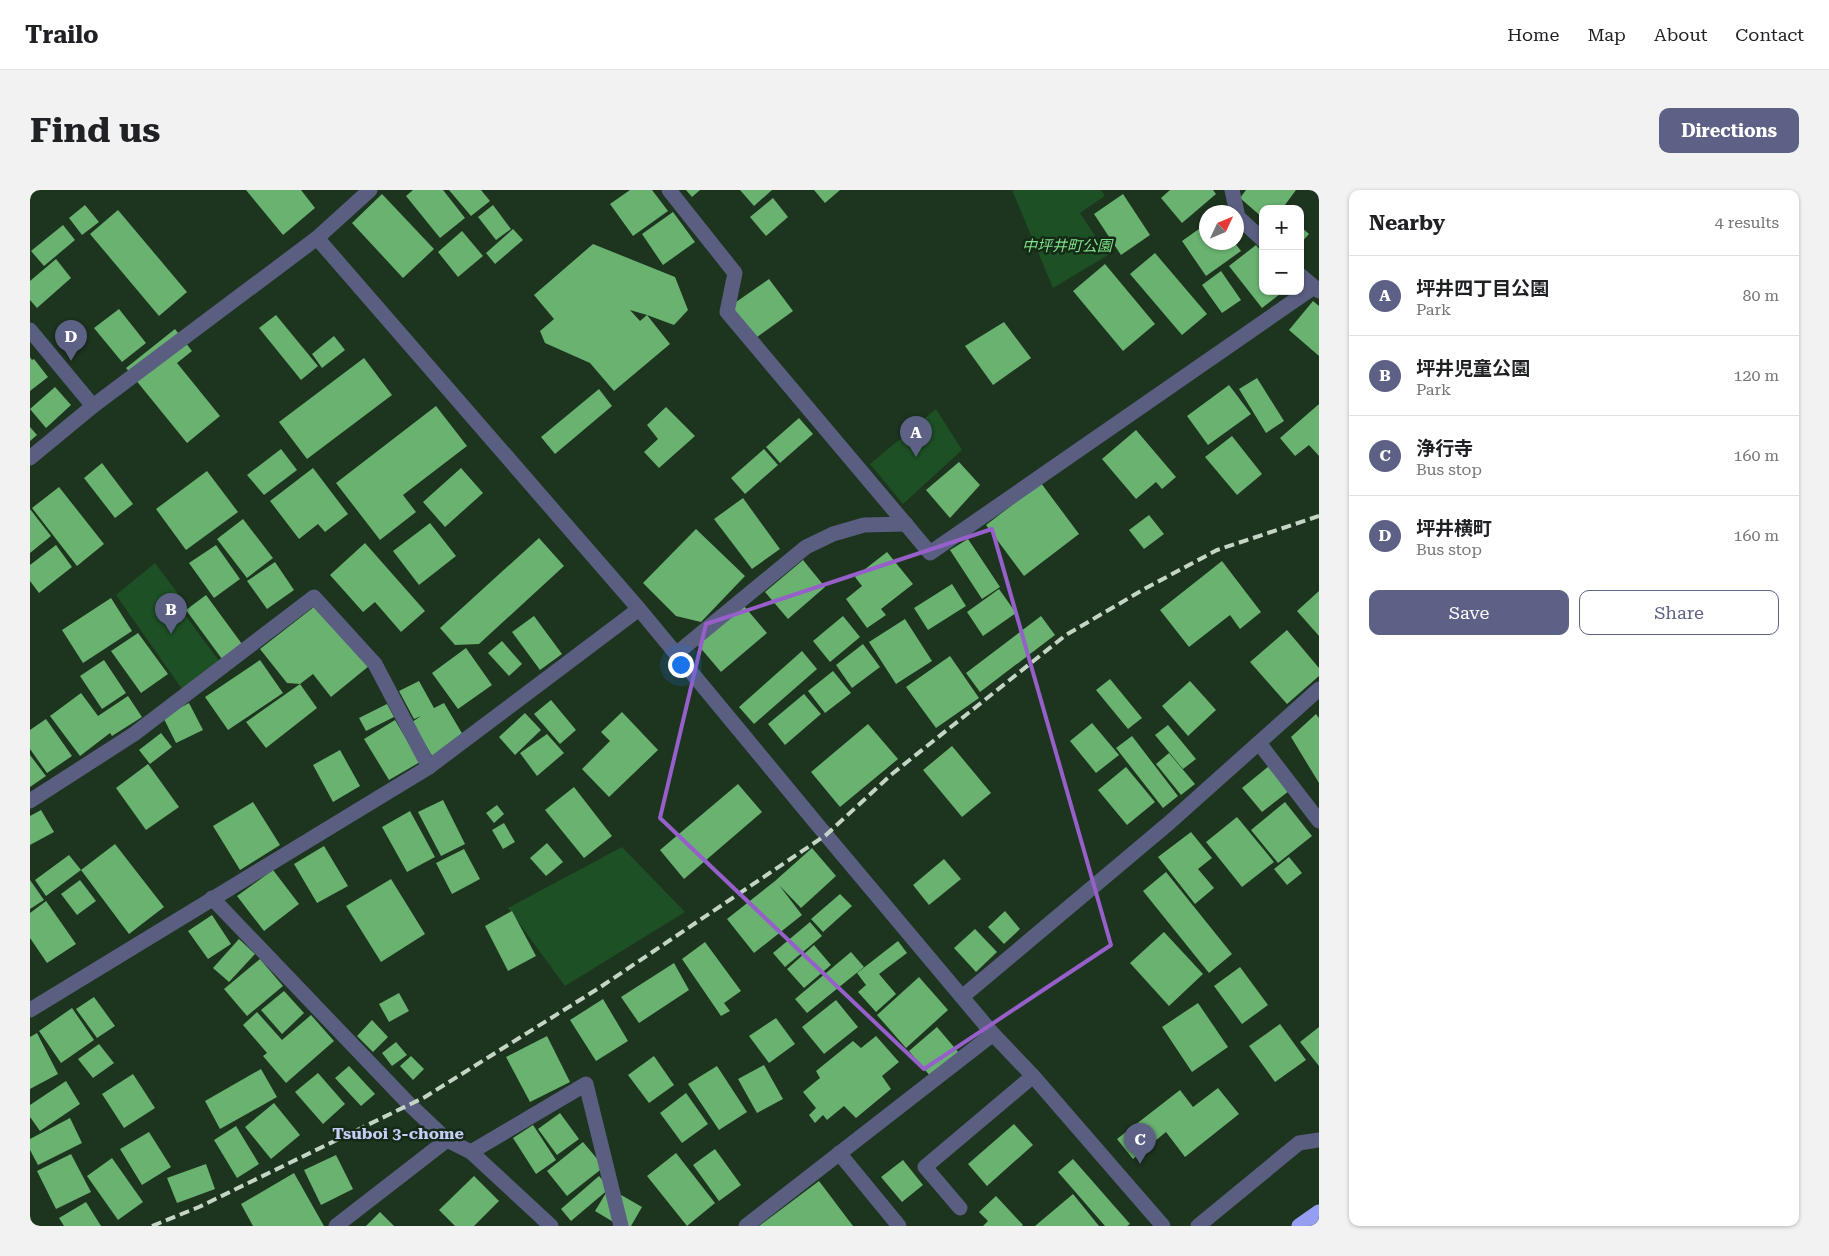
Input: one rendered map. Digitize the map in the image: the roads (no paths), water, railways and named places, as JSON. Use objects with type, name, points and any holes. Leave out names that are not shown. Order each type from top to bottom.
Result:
[{"type":"highway","points":[[1299,1226],[1319,1212]]},
{"type":"street","points":[[30,458],[93,406],[317,238],[370,190]]},
{"type":"street","points":[[669,190],[735,273],[728,312],[930,553],[1316,289],[1304,278]]},
{"type":"street","points":[[1232,190],[1238,217],[1259,236]]},
{"type":"street","points":[[317,238],[639,609],[993,1034],[1033,1076],[1163,1226]]},
{"type":"street","points":[[30,330],[93,406]]},
{"type":"street","points":[[676,654],[806,547],[833,534],[864,525],[906,524]]},
{"type":"street","points":[[30,801],[134,734],[314,597],[375,664],[429,767]]},
{"type":"street","points":[[30,1010],[429,767],[639,609]]},
{"type":"street","points":[[962,997],[1169,823],[1319,689]]},
{"type":"street","points":[[1259,742],[1319,821]]},
{"type":"street","points":[[212,898],[408,1104],[447,1140],[470,1152],[551,1226]]},
{"type":"street","points":[[746,1226],[993,1034]]},
{"type":"street","points":[[960,1208],[925,1167],[1033,1076]]},
{"type":"street","points":[[470,1152],[586,1084],[621,1226]]},
{"type":"street","points":[[336,1226],[447,1140]]},
{"type":"street","points":[[1198,1226],[1299,1143],[1319,1140]]},
{"type":"street","points":[[839,1153],[899,1226]]},
{"type":"railway","points":[[152,1226],[199,1207],[425,1097],[599,988],[826,835],[892,774],[1066,635],[1146,588],[1217,550],[1319,516]]},
{"type":"place","name":"坪井横町","points":[[71,361]]},
{"type":"place","name":"坪井四丁目公園","points":[[916,457]]},
{"type":"place","name":"坪井児童公園","points":[[171,634]]},
{"type":"place","name":"浄行寺","points":[[1140,1164]]},
{"type":"district","name":"Tsuboi 3-chome","points":[[398,1133]]},
{"type":"park label","name":"中坪井町公園","points":[[1067,246]]}]
